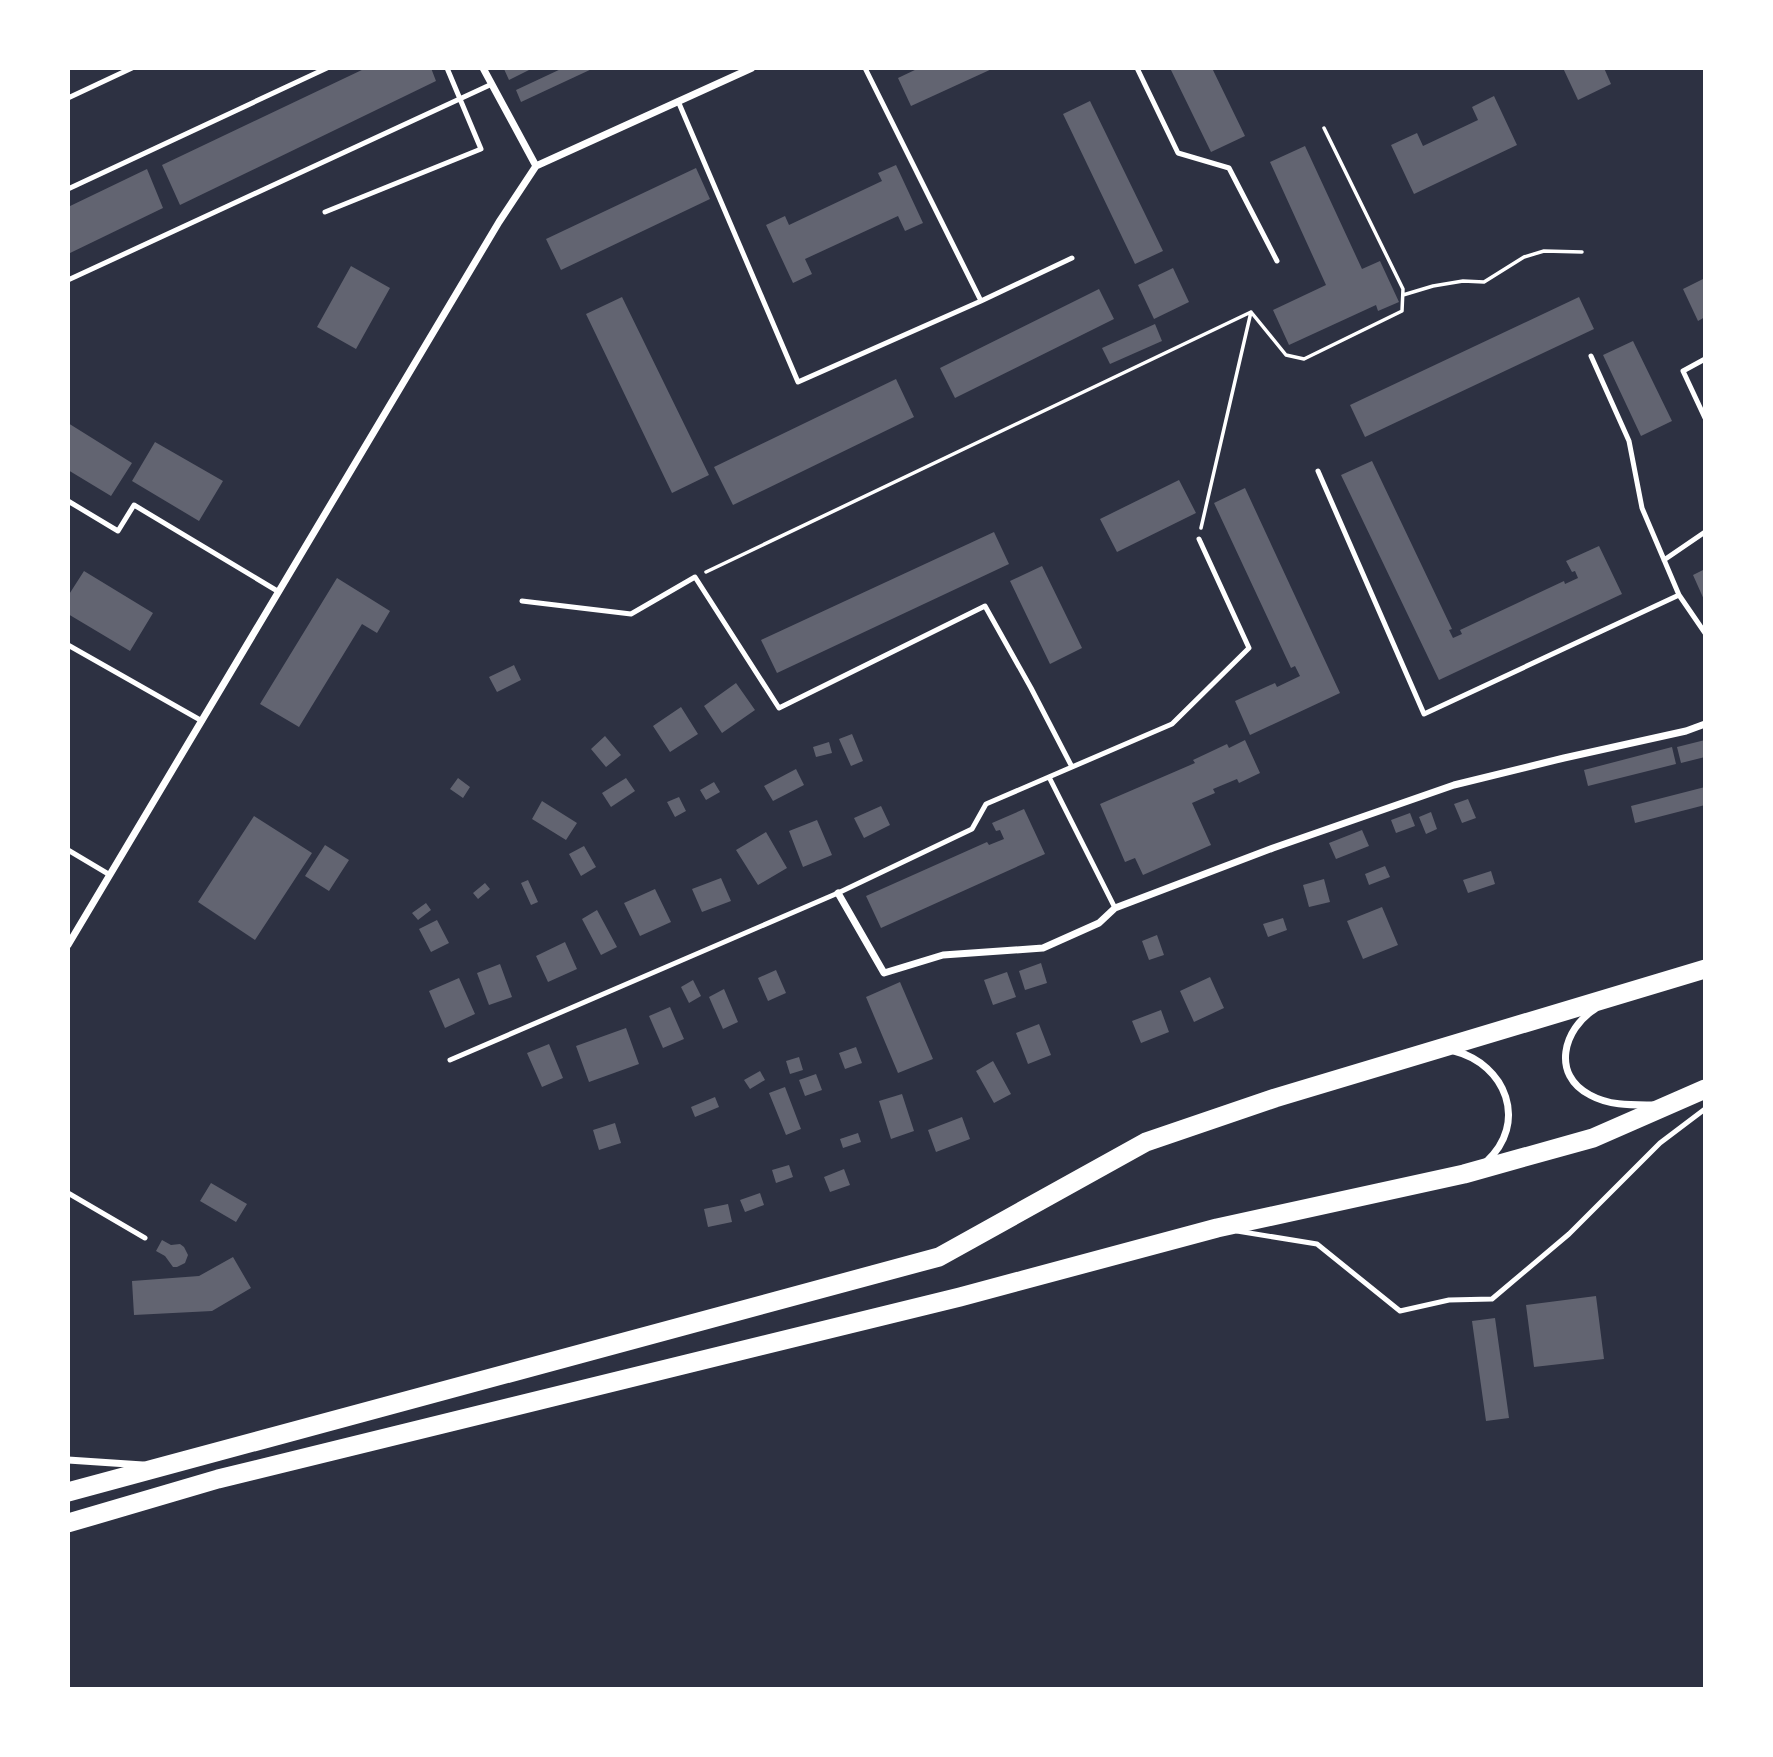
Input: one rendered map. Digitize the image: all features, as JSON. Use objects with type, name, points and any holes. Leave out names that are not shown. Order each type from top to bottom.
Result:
[{"type":"highway","points":[[68,1492],[939,1257],[1146,1142],[1275,1098],[1705,969]]},
{"type":"highway","points":[[68,1522],[218,1479],[960,1297],[1217,1228],[1464,1174],[1593,1138],[1705,1089]]},
{"type":"street","points":[[484,68],[536,166]]},
{"type":"street","points":[[68,946],[499,222],[536,166],[751,68]]},
{"type":"street","points":[[838,893],[884,973],[943,955],[1042,948],[1099,923],[1115,908],[1273,848],[1454,785],[1686,731],[1705,724]]},
{"type":"street","points":[[1623,993],[1588,1014],[1572,1032],[1565,1047],[1564,1063],[1569,1076],[1578,1087],[1608,1102],[1628,1105],[1669,1104]]},
{"type":"street","points":[[1425,1053],[1453,1050],[1480,1060],[1499,1081],[1505,1094],[1507,1122],[1504,1136],[1488,1160],[1464,1174]]},
{"type":"street","points":[[68,1460],[164,1466]]},
{"type":"lane","points":[[68,98],[132,68]]},
{"type":"lane","points":[[68,189],[327,68]]},
{"type":"lane","points":[[325,212],[481,149],[447,68]]},
{"type":"lane","points":[[865,68],[981,302]]},
{"type":"lane","points":[[1137,68],[1178,153],[1229,169],[1277,261]]},
{"type":"lane","points":[[68,281],[492,84]]},
{"type":"lane","points":[[678,101],[799,382],[981,302],[1072,258]]},
{"type":"lane","points":[[1591,356],[1629,441],[1642,508],[1679,594],[1705,633]]},
{"type":"lane","points":[[1705,359],[1683,371],[1705,418]]},
{"type":"lane","points":[[1318,471],[1424,714],[1679,594]]},
{"type":"lane","points":[[68,501],[118,531],[134,505],[279,592]]},
{"type":"lane","points":[[1664,560],[1705,532]]},
{"type":"lane","points":[[450,1060],[838,893],[972,829],[986,804],[1172,724],[1248,648],[1199,538]]},
{"type":"lane","points":[[522,601],[631,614],[695,577],[779,708],[985,606],[1072,767]]},
{"type":"lane","points":[[68,645],[202,722]]},
{"type":"lane","points":[[1049,777],[1115,908]]},
{"type":"lane","points":[[68,850],[110,875]]},
{"type":"lane","points":[[1217,1228],[1317,1244],[1400,1311],[1449,1300],[1492,1299],[1569,1234],[1660,1143],[1705,1109]]},
{"type":"lane","points":[[68,1193],[145,1238]]},
{"type":"path","points":[[1251,312],[1286,355],[1304,359],[1402,311],[1403,289],[1324,128]]},
{"type":"path","points":[[1402,295],[1463,281],[1484,282],[1524,257],[1544,251],[1582,252]]},
{"type":"path","points":[[1199,538],[1251,312]]},
{"type":"path","points":[[695,577],[1251,312]]},
{"type":"building","points":[[366,68],[431,68],[436,81],[180,205],[162,165]]},
{"type":"building","points":[[533,68],[509,80],[504,69]]},
{"type":"building","points":[[563,68],[594,68],[521,102],[516,90]]},
{"type":"building","points":[[919,68],[994,68],[911,106],[898,78]]},
{"type":"building","points":[[1170,68],[1212,68],[1245,136],[1211,152]]},
{"type":"building","points":[[1563,68],[1604,68],[1611,84],[1578,100]]},
{"type":"building","points":[[1494,96],[1517,145],[1414,194],[1391,145],[1417,133],[1423,146],[1478,120],[1472,107]]},
{"type":"building","points":[[1090,101],[1163,251],[1135,264],[1063,114]]},
{"type":"building","points":[[1305,146],[1362,269],[1380,261],[1399,302],[1378,311],[1376,305],[1289,345],[1273,310],[1326,285],[1270,162]]},
{"type":"building","points":[[896,165],[923,223],[905,231],[898,216],[805,259],[812,274],[793,283],[766,225],[785,216],[789,225],[882,181],[878,173]]},
{"type":"building","points":[[696,168],[710,199],[561,270],[546,239]]},
{"type":"building","points":[[147,169],[163,208],[68,254],[68,207]]},
{"type":"building","points":[[351,266],[390,288],[356,349],[317,327]]},
{"type":"building","points":[[1173,268],[1189,302],[1154,319],[1138,285]]},
{"type":"building","points":[[1705,278],[1705,317],[1698,321],[1683,289]]},
{"type":"building","points":[[1099,289],[1114,319],[955,398],[940,368]]},
{"type":"building","points":[[622,297],[709,475],[672,493],[586,314]]},
{"type":"building","points":[[1579,297],[1594,329],[1365,437],[1350,405]]},
{"type":"building","points":[[1155,324],[1162,341],[1110,364],[1102,348]]},
{"type":"building","points":[[1633,341],[1672,421],[1641,436],[1603,355]]},
{"type":"building","points":[[896,379],[914,417],[733,505],[714,467]]},
{"type":"building","points":[[68,423],[132,463],[111,496],[68,470]]},
{"type":"building","points":[[155,442],[223,481],[199,521],[132,481]]},
{"type":"building","points":[[1372,461],[1452,629],[1449,630],[1453,638],[1462,634],[1460,630],[1564,581],[1565,584],[1578,578],[1566,561],[1599,546],[1622,594],[1439,680],[1341,475]]},
{"type":"building","points":[[1179,480],[1196,513],[1117,552],[1100,519]]},
{"type":"building","points":[[1245,488],[1340,693],[1250,735],[1235,701],[1275,683],[1277,687],[1300,676],[1295,666],[1291,668],[1214,503]]},
{"type":"building","points":[[994,532],[1009,564],[777,673],[761,640]]},
{"type":"building","points":[[1042,566],[1082,648],[1050,664],[1010,581]]},
{"type":"building","points":[[1705,569],[1705,602],[1693,575]]},
{"type":"building","points":[[84,571],[153,613],[130,651],[68,614],[68,596]]},
{"type":"building","points":[[337,578],[390,611],[377,633],[362,624],[299,727],[260,704]]},
{"type":"building","points":[[514,665],[521,680],[497,692],[489,677]]},
{"type":"building","points":[[736,683],[755,710],[722,733],[704,706]]},
{"type":"building","points":[[681,707],[698,734],[670,752],[653,726]]},
{"type":"building","points":[[852,734],[863,761],[851,766],[839,739]]},
{"type":"building","points":[[605,736],[621,755],[606,767],[591,749]]},
{"type":"building","points":[[1245,740],[1260,773],[1239,783],[1237,779],[1213,789],[1215,793],[1192,803],[1211,845],[1143,875],[1135,858],[1125,862],[1100,804],[1195,763],[1193,760],[1227,744],[1229,748]]},
{"type":"building","points":[[1705,740],[1705,757],[1681,763],[1677,747]]},
{"type":"building","points":[[829,742],[832,753],[816,757],[813,747]]},
{"type":"building","points":[[1672,747],[1676,764],[1588,786],[1584,770]]},
{"type":"building","points":[[796,769],[804,785],[773,801],[764,786]]},
{"type":"building","points":[[458,778],[470,787],[463,798],[450,789]]},
{"type":"building","points":[[626,778],[635,791],[611,807],[602,793]]},
{"type":"building","points":[[714,782],[720,792],[706,800],[700,790]]},
{"type":"building","points":[[1705,787],[1705,805],[1635,823],[1631,806]]},
{"type":"building","points":[[679,797],[686,811],[675,817],[667,802]]},
{"type":"building","points":[[1468,799],[1476,818],[1462,823],[1454,804]]},
{"type":"building","points":[[542,801],[577,823],[566,840],[532,819]]},
{"type":"building","points":[[881,806],[890,825],[864,838],[854,818]]},
{"type":"building","points":[[1024,809],[1045,854],[881,928],[866,896],[987,842],[989,845],[1004,839],[1000,830],[996,831],[992,823]]},
{"type":"building","points":[[1431,812],[1437,829],[1426,834],[1419,817]]},
{"type":"building","points":[[1410,813],[1415,826],[1396,833],[1391,820]]},
{"type":"building","points":[[254,816],[312,853],[255,940],[198,902]]},
{"type":"building","points":[[817,820],[832,855],[803,867],[789,831]]},
{"type":"building","points":[[1362,830],[1369,846],[1336,859],[1329,843]]},
{"type":"building","points":[[766,832],[787,868],[758,885],[736,850]]},
{"type":"building","points":[[325,845],[349,860],[329,891],[305,876]]},
{"type":"building","points":[[584,846],[596,867],[581,876],[569,854]]},
{"type":"building","points":[[1385,866],[1390,877],[1369,885],[1365,874]]},
{"type":"building","points":[[1491,871],[1495,884],[1468,893],[1463,880]]},
{"type":"building","points":[[721,878],[731,901],[702,912],[692,889]]},
{"type":"building","points":[[1324,879],[1330,902],[1309,907],[1303,885]]},
{"type":"building","points":[[528,880],[538,902],[531,905],[521,883]]},
{"type":"building","points":[[485,883],[490,889],[478,899],[473,893]]},
{"type":"building","points":[[655,889],[671,922],[640,936],[624,903]]},
{"type":"building","points":[[426,903],[431,910],[418,920],[412,913]]},
{"type":"building","points":[[1382,907],[1398,945],[1363,959],[1347,921]]},
{"type":"building","points":[[597,910],[617,947],[601,955],[582,919]]},
{"type":"building","points":[[1283,918],[1287,930],[1268,937],[1263,924]]},
{"type":"building","points":[[437,920],[449,943],[431,952],[419,929]]},
{"type":"building","points":[[1157,935],[1164,955],[1149,960],[1142,941]]},
{"type":"building","points":[[565,942],[577,969],[548,982],[536,956]]},
{"type":"building","points":[[1041,963],[1047,983],[1025,990],[1019,971]]},
{"type":"building","points":[[500,964],[512,997],[489,1005],[477,973]]},
{"type":"building","points":[[776,970],[786,993],[768,1001],[758,978]]},
{"type":"building","points":[[1007,972],[1016,997],[993,1005],[984,980]]},
{"type":"building","points":[[1210,977],[1224,1008],[1194,1022],[1180,991]]},
{"type":"building","points":[[459,978],[475,1014],[445,1028],[429,991]]},
{"type":"building","points":[[693,980],[701,996],[689,1003],[681,987]]},
{"type":"building","points":[[900,982],[933,1059],[898,1073],[866,997]]},
{"type":"building","points":[[724,989],[738,1022],[723,1029],[709,997]]},
{"type":"building","points":[[670,1007],[684,1039],[663,1048],[649,1016]]},
{"type":"building","points":[[1161,1010],[1169,1032],[1141,1043],[1132,1021]]},
{"type":"building","points":[[1039,1024],[1051,1055],[1028,1064],[1016,1033]]},
{"type":"building","points":[[626,1028],[639,1064],[589,1082],[576,1046]]},
{"type":"building","points":[[549,1044],[563,1078],[542,1087],[527,1053]]},
{"type":"building","points":[[856,1047],[862,1063],[845,1069],[839,1053]]},
{"type":"building","points":[[799,1057],[803,1070],[790,1074],[786,1061]]},
{"type":"building","points":[[993,1061],[1011,1094],[994,1103],[976,1071]]},
{"type":"building","points":[[760,1071],[765,1080],[750,1089],[744,1080]]},
{"type":"building","points":[[816,1074],[822,1090],[805,1096],[799,1080]]},
{"type":"building","points":[[785,1087],[801,1129],[786,1135],[769,1093]]},
{"type":"building","points":[[902,1094],[914,1131],[891,1139],[879,1101]]},
{"type":"building","points":[[715,1097],[719,1107],[695,1117],[691,1107]]},
{"type":"building","points":[[962,1117],[970,1139],[936,1152],[928,1130]]},
{"type":"building","points":[[615,1123],[621,1143],[599,1150],[593,1130]]},
{"type":"building","points":[[858,1133],[861,1142],[843,1148],[840,1139]]},
{"type":"building","points":[[789,1165],[793,1177],[776,1183],[772,1170]]},
{"type":"building","points":[[844,1169],[850,1185],[830,1192],[824,1177]]},
{"type":"building","points":[[211,1183],[247,1204],[236,1222],[200,1201]]},
{"type":"building","points":[[760,1193],[764,1205],[745,1212],[740,1200]]},
{"type":"building","points":[[728,1204],[732,1222],[708,1227],[704,1209]]},
{"type":"building","points":[[162,1240],[184,1247],[188,1255],[185,1263],[173,1267],[165,1256],[156,1251]]},
{"type":"building","points":[[233,1257],[251,1288],[212,1311],[134,1315],[132,1281],[199,1276]]},
{"type":"building","points":[[1596,1296],[1604,1359],[1534,1367],[1526,1305]]},
{"type":"building","points":[[1495,1318],[1509,1418],[1486,1421],[1472,1321]]}]
